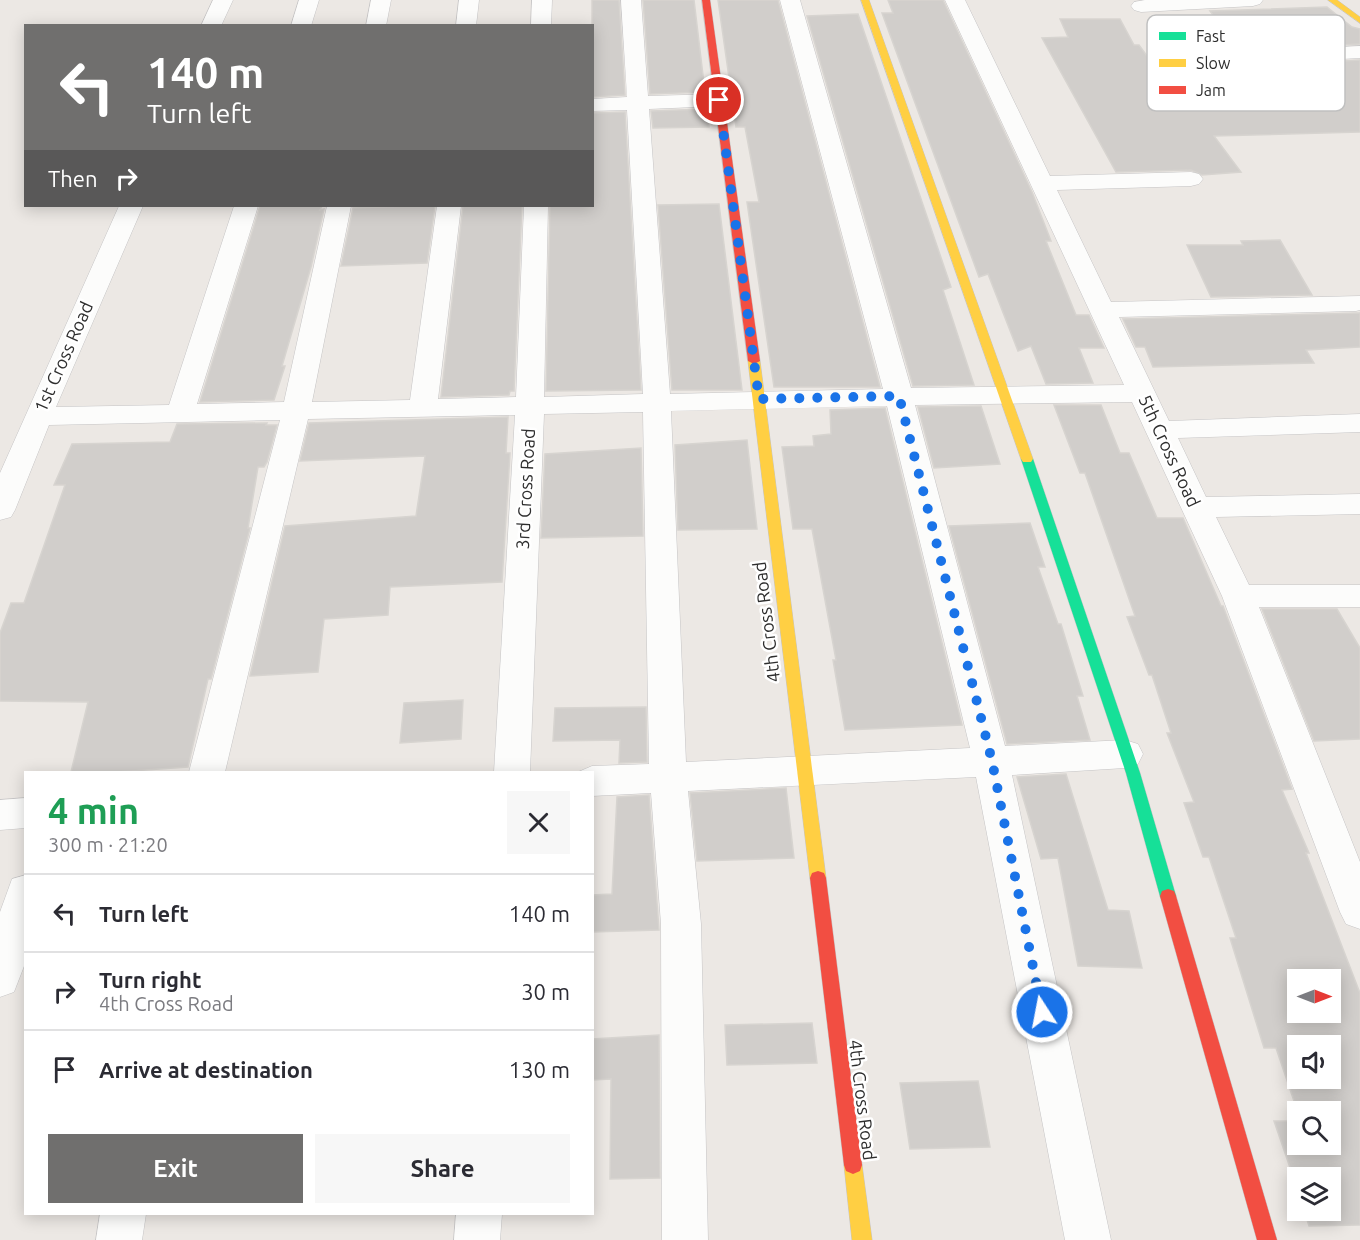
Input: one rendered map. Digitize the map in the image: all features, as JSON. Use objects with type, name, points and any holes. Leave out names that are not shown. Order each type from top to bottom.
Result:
[{"type":"street","points":[[212,24],[223,0]]},
{"type":"street","points":[[302,24],[309,0]]},
{"type":"street","points":[[376,24],[381,0]]},
{"type":"street","points":[[466,24],[469,0]]},
{"type":"street","points":[[541,24],[542,0]]},
{"type":"street","points":[[631,0],[657,401],[669,778],[681,924],[685,1240]]},
{"type":"street","name":"4th Cross Road","points":[[706,0],[759,399],[862,1240]]},
{"type":"street","points":[[790,0],[899,396],[992,761],[1088,1240]]},
{"type":"street","points":[[866,0],[1005,394],[1125,754],[1267,1240]]},
{"type":"street","name":"5th Cross Road","points":[[955,0],[1238,596],[1360,912]]},
{"type":"street","points":[[1142,6],[1253,0]]},
{"type":"street","points":[[1332,0],[1360,21]]},
{"type":"street","points":[[1345,53],[1360,52]]},
{"type":"street","points":[[594,105],[719,100]]},
{"type":"street","points":[[1043,183],[1191,179]]},
{"type":"street","name":"1st Cross Road","points":[[0,510],[38,416],[132,207]]},
{"type":"street","points":[[180,413],[246,207]]},
{"type":"street","points":[[207,771],[296,412],[339,207]]},
{"type":"street","points":[[423,408],[449,207]]},
{"type":"street","name":"3rd Cross Road","points":[[512,771],[530,405],[536,207]]},
{"type":"street","points":[[1104,310],[1356,303]]},
{"type":"street","points":[[38,416],[296,412],[657,401],[1141,393]]},
{"type":"street","points":[[1159,430],[1360,423]]},
{"type":"street","points":[[1196,507],[1360,504]]},
{"type":"street","points":[[1238,596],[1360,596]]},
{"type":"street","points":[[594,781],[1125,754]]},
{"type":"street","points":[[0,815],[24,813]]},
{"type":"street","points":[[0,979],[24,898]]},
{"type":"street","points":[[119,1240],[123,1215]]},
{"type":"street","points":[[477,1240],[479,1215]]},
{"type":"building","points":[[592,0],[619,0],[625,95],[594,97],[594,24],[592,24]]},
{"type":"building","points":[[643,0],[694,0],[705,92],[650,94]]},
{"type":"building","points":[[718,0],[778,0],[880,387],[774,387],[747,202],[759,202],[745,127],[736,127]]},
{"type":"building","points":[[888,0],[943,0],[1032,192],[1051,241],[1046,241],[1076,315],[1089,315],[1104,348],[1079,348],[1093,383],[1046,384],[1031,346],[1018,351],[988,274],[979,277],[882,13],[893,13]]},
{"type":"building","points":[[1327,7],[1337,15],[1213,15],[1210,11]]},
{"type":"building","points":[[858,14],[951,287],[943,290],[974,385],[913,386],[807,16]]},
{"type":"building","points":[[1060,19],[1120,19],[1134,45],[1139,45],[1147,56],[1147,111],[1345,111],[1345,61],[1360,60],[1360,132],[1214,136],[1241,172],[1202,175],[1191,170],[1116,172],[1042,38],[1068,37]]},
{"type":"building","points":[[1345,21],[1352,27],[1360,29],[1360,44],[1345,45]]},
{"type":"building","points":[[707,109],[709,127],[653,128],[651,111]]},
{"type":"building","points":[[625,112],[641,390],[546,391],[550,207],[594,207],[594,113]]},
{"type":"building","points":[[719,204],[742,390],[672,390],[658,205]]},
{"type":"building","points":[[260,207],[322,207],[320,210],[324,209],[311,267],[274,400],[200,402]]},
{"type":"building","points":[[435,207],[427,263],[341,266],[353,208]]},
{"type":"building","points":[[463,207],[522,207],[514,391],[510,391],[509,395],[441,397]]},
{"type":"building","points":[[1280,240],[1312,295],[1211,297],[1187,245],[1243,245],[1241,241]]},
{"type":"building","points":[[1360,313],[1360,347],[1306,350],[1314,363],[1153,367],[1145,347],[1136,347],[1123,319]]},
{"type":"building","points":[[1054,405],[1101,405],[1120,453],[1129,453],[1157,518],[1183,518],[1221,606],[1223,606],[1292,789],[1282,790],[1309,853],[1306,853],[1360,993],[1360,1225],[1309,1226],[1307,1221],[1341,1221],[1341,1167],[1290,1167],[1274,1121],[1287,1121],[1287,1155],[1341,1155],[1341,1101],[1294,1101],[1290,1089],[1341,1089],[1341,1035],[1287,1035],[1287,1080],[1276,1048],[1264,1048],[1230,938],[1236,938],[1209,857],[1203,857],[1184,803],[1194,802],[1167,733],[1171,733],[1152,675],[1149,675],[1127,617],[1135,616],[1085,473],[1080,473]]},
{"type":"building","points":[[981,406],[1000,464],[934,468],[918,407]]},
{"type":"building","points":[[885,408],[962,725],[845,730],[833,660],[836,660],[812,529],[793,529],[782,447],[814,446],[813,436],[831,434],[830,410]]},
{"type":"building","points":[[508,417],[506,453],[510,453],[502,582],[390,587],[388,615],[324,619],[318,672],[250,676],[285,526],[416,516],[425,456],[300,461],[309,423]]},
{"type":"building","points":[[267,423],[266,425],[277,425],[267,462],[264,467],[258,467],[248,528],[250,528],[211,679],[208,679],[188,767],[131,771],[71,771],[88,702],[0,701],[0,633],[11,603],[24,603],[65,485],[54,485],[72,444],[170,442],[177,424]]},
{"type":"building","points":[[747,440],[757,529],[678,530],[675,445]]},
{"type":"building","points":[[641,448],[643,536],[541,538],[545,454]]},
{"type":"building","points":[[1030,523],[1045,567],[1038,567],[1058,624],[1061,624],[1083,696],[1077,696],[1090,740],[1007,744],[949,526]]},
{"type":"building","points":[[1262,609],[1337,609],[1360,648],[1360,739],[1314,741]]},
{"type":"building","points":[[463,700],[461,739],[400,743],[404,703]]},
{"type":"building","points":[[646,707],[647,762],[619,763],[620,740],[553,741],[555,708]]},
{"type":"building","points":[[1066,774],[1108,910],[1129,911],[1142,968],[1078,966],[1058,858],[1041,859],[1017,777]]},
{"type":"building","points":[[786,788],[794,858],[697,861],[690,793]]},
{"type":"building","points":[[649,795],[659,930],[594,932],[594,895],[612,894],[617,797]]},
{"type":"building","points":[[812,1023],[817,1063],[727,1065],[725,1025]]},
{"type":"building","points":[[659,1035],[660,1178],[610,1179],[611,1079],[594,1080],[594,1039]]},
{"type":"building","points":[[978,1081],[990,1147],[910,1149],[900,1083]]},
{"type":"traffic: fast","points":[[1027,459],[1133,773],[1168,896]]},
{"type":"traffic: slow","points":[[865,0],[1027,459]]},
{"type":"traffic: slow","points":[[1332,0],[1360,21]]},
{"type":"traffic: slow","points":[[754,361],[818,878]]},
{"type":"traffic: slow","points":[[853,1165],[862,1240]]},
{"type":"traffic: jam","points":[[706,0],[754,361]]},
{"type":"traffic: jam","points":[[818,878],[853,1165]]},
{"type":"traffic: jam","points":[[1168,896],[1267,1240]]},
{"type":"route","points":[[719,100],[759,399],[899,396],[992,761],[1042,1012]]}]
